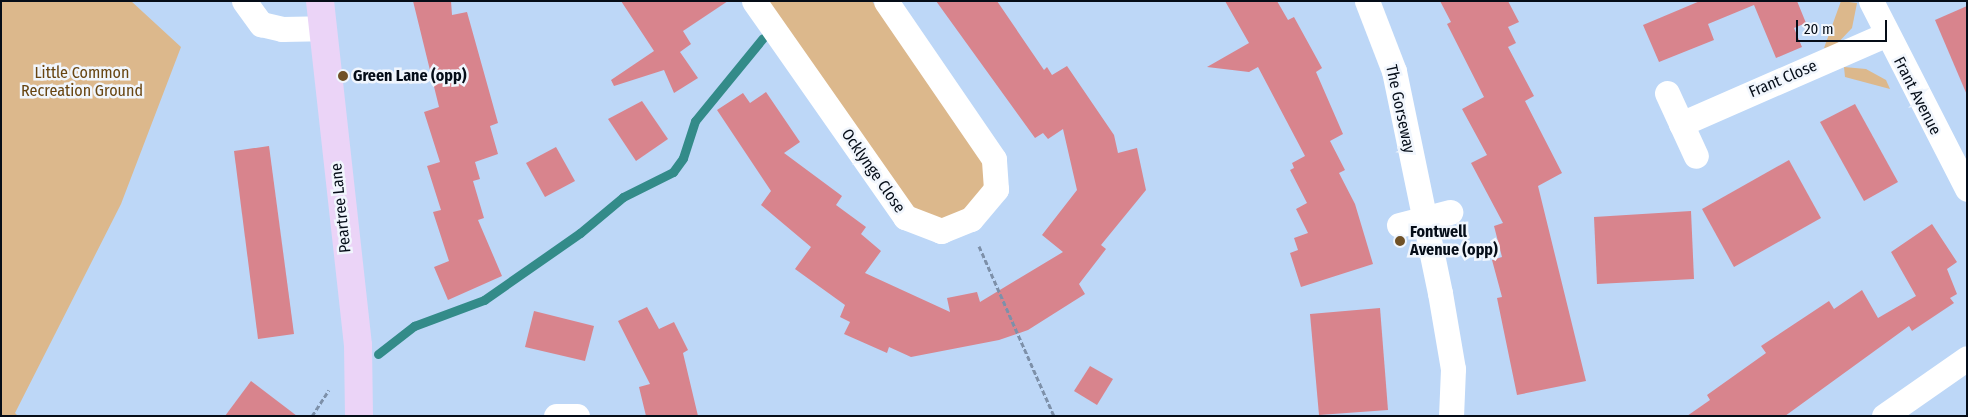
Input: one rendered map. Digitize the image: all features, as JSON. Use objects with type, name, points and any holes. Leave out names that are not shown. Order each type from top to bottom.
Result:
[{"type":"street","points":[[244,1],[261,24],[282,30],[321,28]]},
{"type":"street","name":"Peartree Lane","points":[[320,1],[321,28],[358,345],[360,416]]},
{"type":"street","name":"Ocklynge Close","points":[[754,1],[905,217],[941,231],[971,219],[996,189],[994,160],[886,1]]},
{"type":"street","name":"The Gorseway","points":[[1368,1],[1394,71],[1424,219],[1453,370],[1451,416]]},
{"type":"street","name":"Frant Avenue","points":[[1871,1],[1886,35],[1967,189]]},
{"type":"street","name":"Frant Close","points":[[1681,124],[1886,35]]},
{"type":"street","points":[[1667,93],[1696,156]]},
{"type":"street","points":[[1399,225],[1450,212]]},
{"type":"street","points":[[1884,416],[1967,358]]},
{"type":"street","points":[[556,416],[577,416]]},
{"type":"path","points":[[971,219],[975,238],[1054,416]]},
{"type":"green space","name":"Little Common Recreation Ground","points":[[1,1],[131,1],[181,47],[121,204],[15,413],[18,416],[1,416]]},
{"type":"green space","points":[[767,1],[872,1],[984,164],[985,188],[965,210],[942,220],[914,210]]},
{"type":"green space","points":[[1841,1],[1857,3],[1852,28],[1834,47],[1824,48]]},
{"type":"green space","points":[[1844,67],[1866,69],[1886,80],[1890,89],[1845,77]]},
{"type":"building","points":[[413,1],[451,1],[452,15],[467,12],[498,123],[490,126],[498,154],[475,162],[480,179],[473,181],[484,218],[478,220],[502,276],[448,300],[434,267],[449,261],[433,212],[441,210],[427,166],[440,162],[424,112],[439,107]]},
{"type":"building","points":[[621,1],[728,1],[683,31],[691,44],[680,52],[698,78],[674,93],[664,70],[614,86],[611,80],[654,51]]},
{"type":"building","points":[[936,1],[997,1],[1044,70],[1047,67],[1052,75],[1067,66],[1114,135],[1118,153],[1137,148],[1146,190],[1101,245],[1106,249],[1079,284],[1085,294],[1028,330],[999,340],[911,357],[889,347],[887,353],[844,334],[850,322],[840,317],[845,305],[795,269],[811,247],[761,205],[771,191],[717,110],[743,93],[750,103],[766,92],[800,142],[784,153],[842,196],[836,205],[866,227],[861,234],[881,251],[865,273],[950,312],[947,298],[977,292],[980,302],[1063,252],[1042,235],[1077,190],[1063,129],[1048,139],[1043,133],[1035,138]]},
{"type":"building","points":[[1225,1],[1277,1],[1288,20],[1294,17],[1322,68],[1316,72],[1343,134],[1330,141],[1345,170],[1339,173],[1355,204],[1373,264],[1301,287],[1290,253],[1298,250],[1294,238],[1308,233],[1296,209],[1307,203],[1290,170],[1294,168],[1292,163],[1305,156],[1258,67],[1249,72],[1207,67],[1249,43]]},
{"type":"building","points":[[1440,1],[1508,1],[1519,22],[1508,27],[1516,43],[1508,47],[1534,96],[1525,101],[1562,173],[1538,186],[1586,381],[1517,395],[1497,298],[1502,297],[1492,260],[1502,257],[1494,226],[1503,223],[1471,163],[1487,155],[1462,109],[1484,97],[1447,24],[1451,22]]},
{"type":"building","points":[[1700,1],[1797,1],[1806,23],[1794,28],[1802,47],[1776,58],[1754,5],[1708,24],[1714,40],[1659,62],[1643,25]]},
{"type":"building","points":[[1967,6],[1967,95],[1935,20]]},
{"type":"building","points":[[642,101],[668,139],[636,161],[608,119]]},
{"type":"building","points":[[1855,104],[1898,182],[1864,201],[1820,122]]},
{"type":"building","points":[[269,146],[294,334],[258,339],[234,151]]},
{"type":"building","points":[[556,147],[575,181],[545,197],[526,163]]},
{"type":"building","points":[[1789,160],[1821,218],[1734,267],[1702,209]]},
{"type":"building","points":[[1691,211],[1694,279],[1597,284],[1594,217]]},
{"type":"building","points":[[1932,224],[1957,262],[1947,269],[1957,294],[1950,298],[1954,303],[1912,331],[1909,326],[1785,416],[1687,416],[1710,400],[1707,395],[1766,353],[1761,346],[1829,301],[1834,309],[1862,290],[1878,318],[1916,296],[1891,252]]},
{"type":"building","points":[[647,307],[659,329],[674,322],[688,350],[683,353],[698,416],[646,416],[639,387],[650,384],[618,321]]},
{"type":"building","points":[[1380,308],[1388,410],[1319,415],[1310,314]]},
{"type":"building","points":[[534,311],[594,326],[585,361],[525,347]]},
{"type":"building","points":[[1090,366],[1113,379],[1097,405],[1074,391]]},
{"type":"building","points":[[251,381],[297,416],[225,416]]},
{"type":"waterway","points":[[378,354],[414,326],[484,300],[580,233],[623,197],[673,172],[683,158],[695,121],[763,38]]},
{"type":"place","name":"Green Lane (opp)","points":[[343,76]]},
{"type":"place","name":"Fontwell Avenue (opp)","points":[[1400,241]]}]
